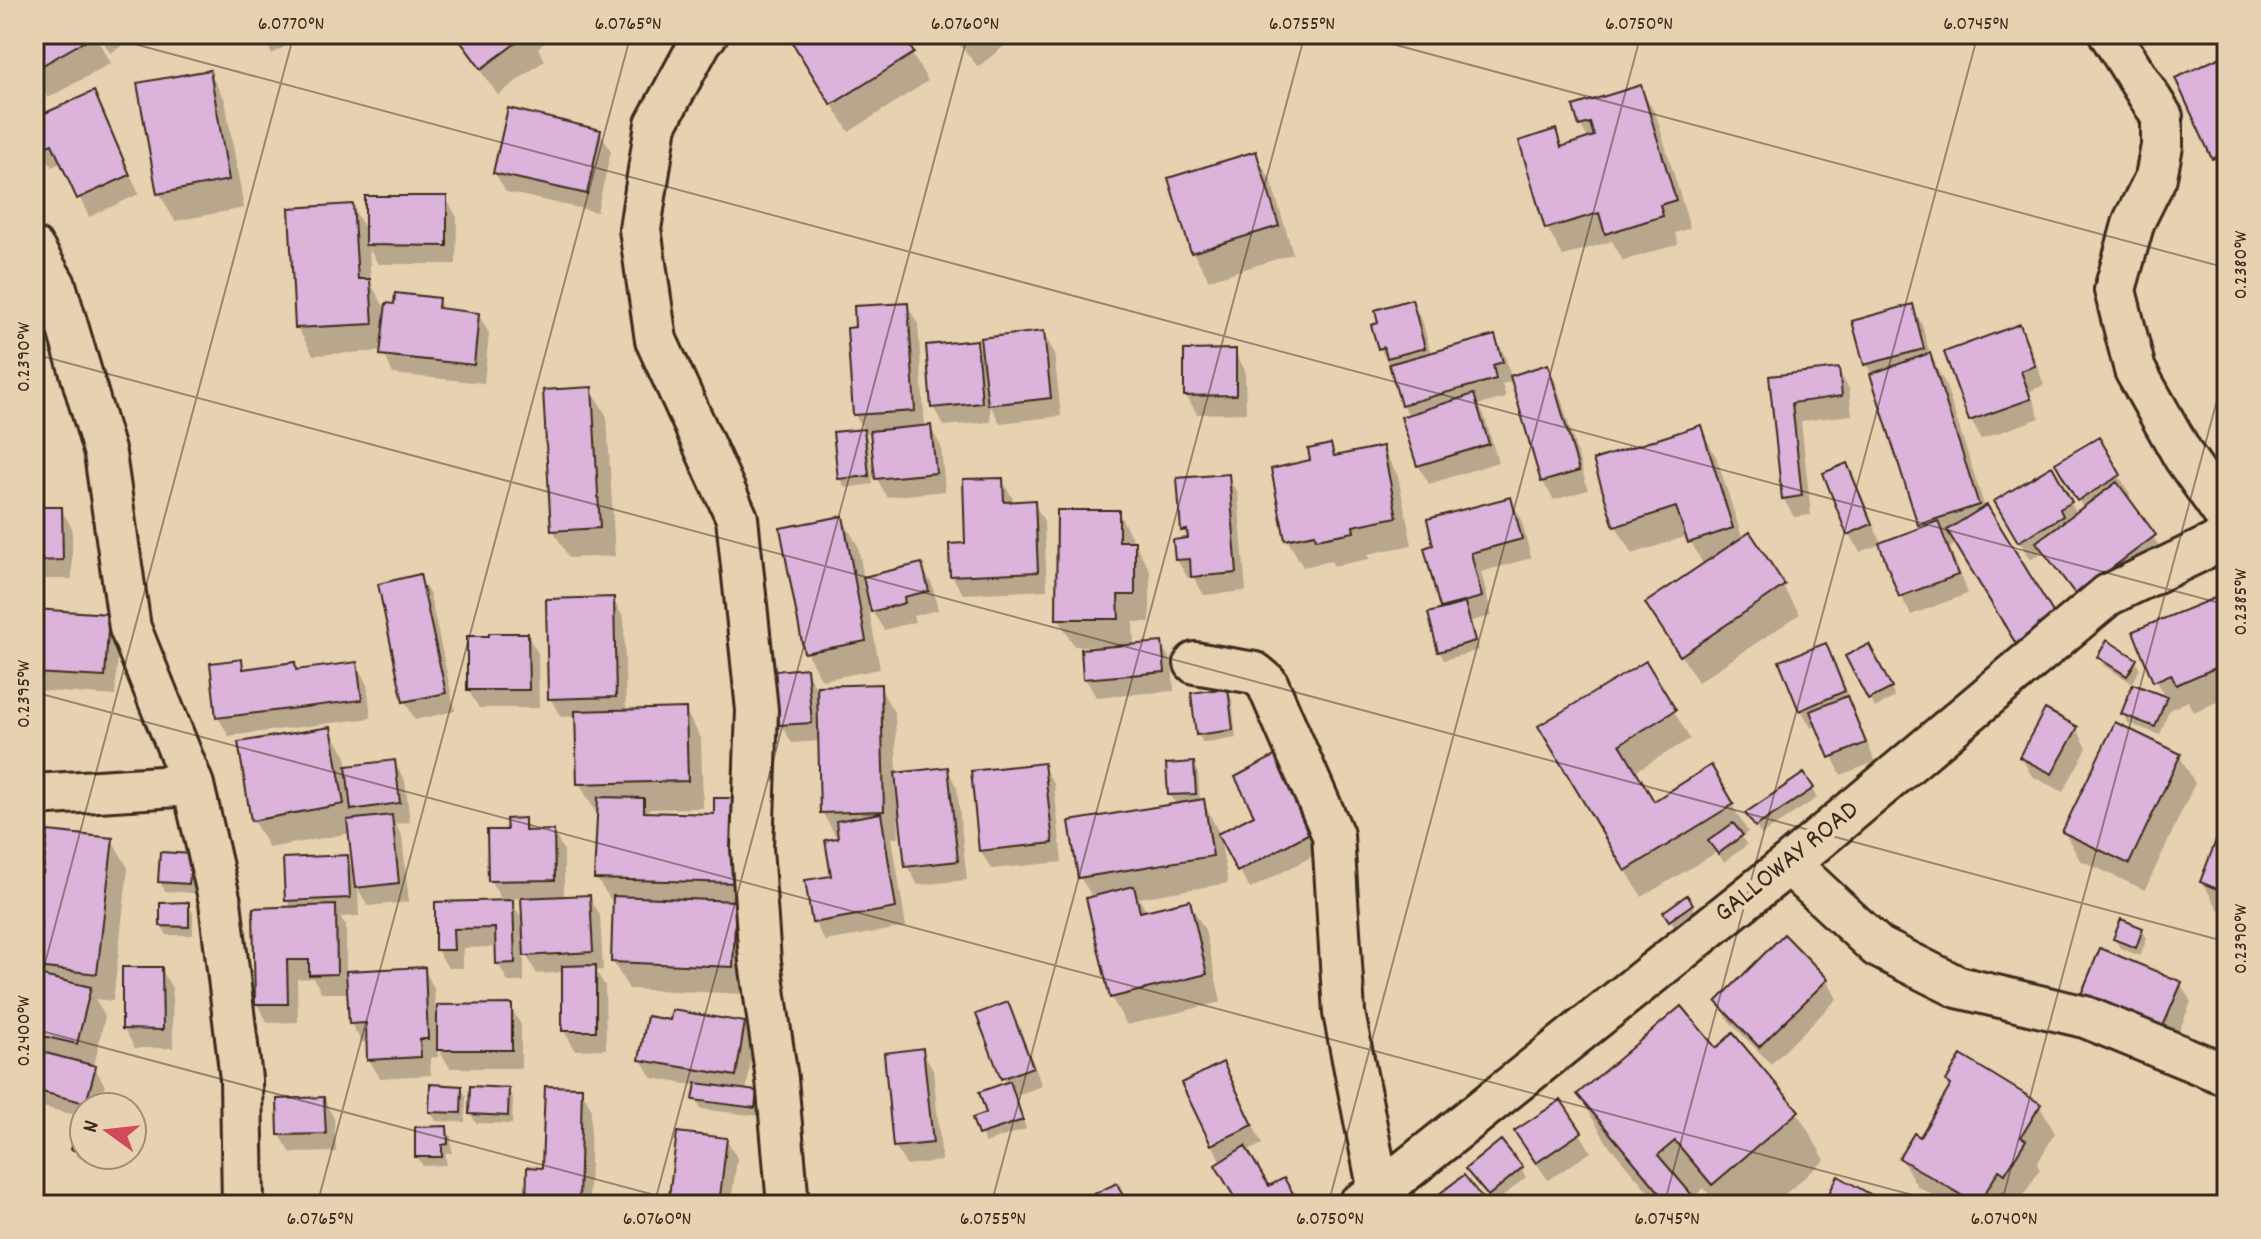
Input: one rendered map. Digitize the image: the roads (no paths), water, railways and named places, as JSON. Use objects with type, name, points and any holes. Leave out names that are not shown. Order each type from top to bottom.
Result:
[{"type":"street","points":[[707,34],[656,124],[640,229],[656,340],[737,518],[757,710],[753,862],[760,962],[777,1079],[788,1205]]},
{"type":"street","points":[[2110,34],[2162,117],[2163,130],[2156,177],[2134,221],[2115,290],[2135,370],[2184,457],[2227,518]]},
{"type":"street","points":[[34,249],[55,285],[105,454],[130,628],[193,785],[222,917],[241,1079],[243,1205]]},
{"type":"street","name":"GALLOWAY ROAD","points":[[1377,1201],[1789,864],[2108,595],[2227,538]]},
{"type":"street","points":[[1195,663],[1255,673],[1267,683],[1333,835],[1344,1013],[1377,1201]]},
{"type":"street","points":[[34,795],[193,785]]},
{"type":"street","points":[[1789,864],[1878,947],[1958,987],[2085,1017],[2227,1075]]}]
